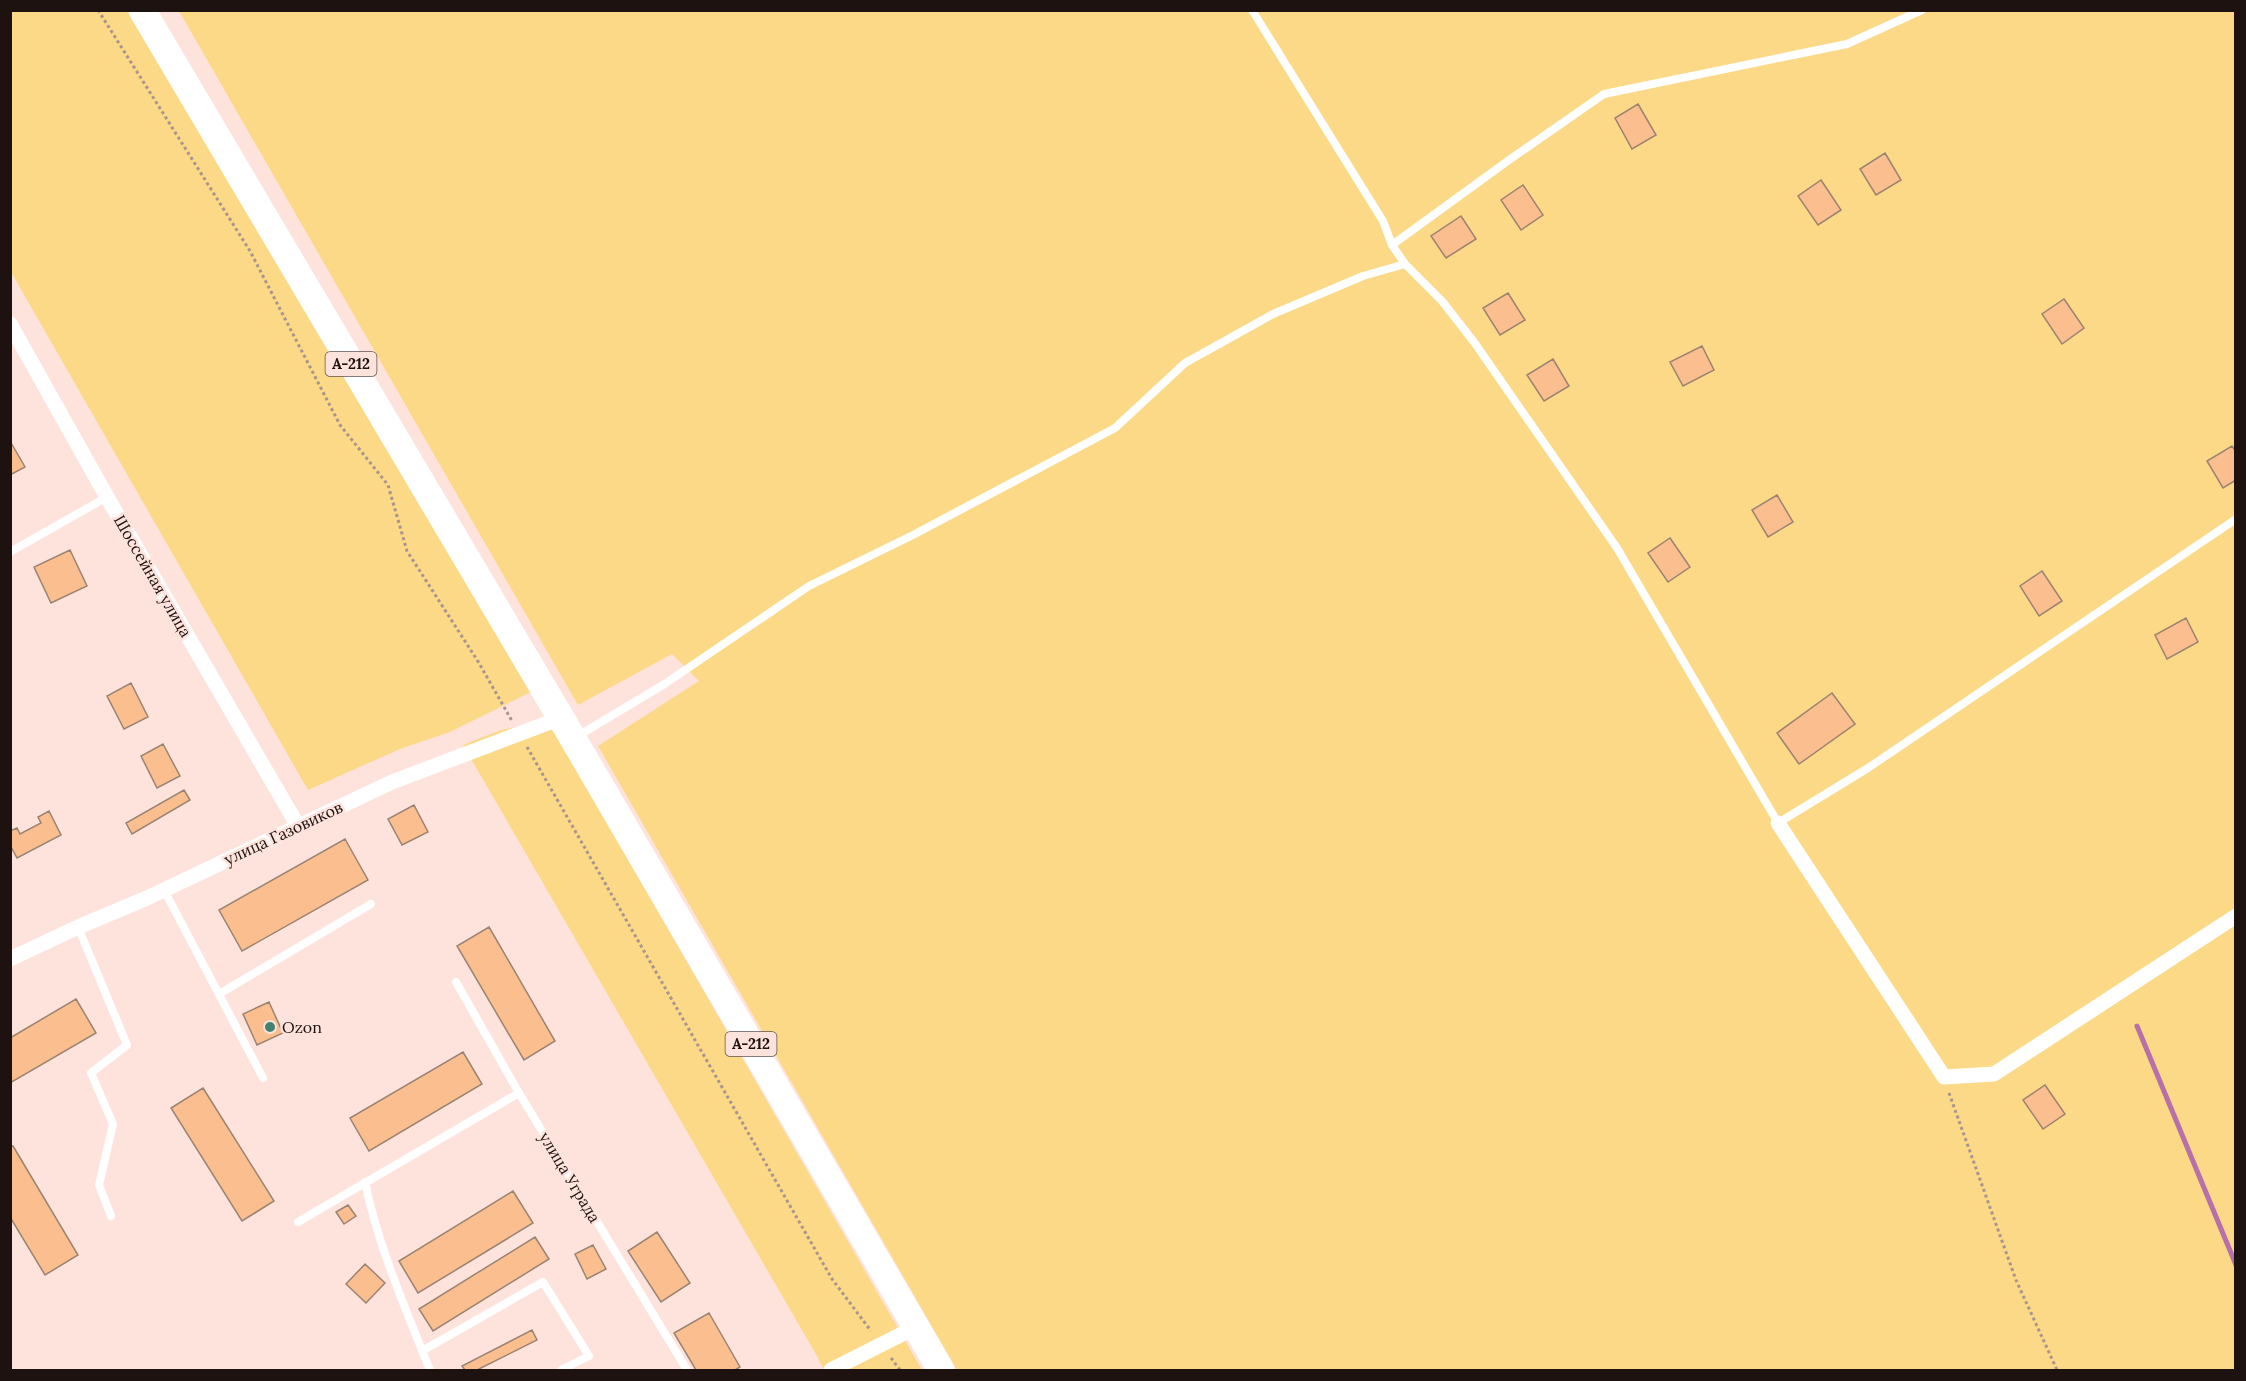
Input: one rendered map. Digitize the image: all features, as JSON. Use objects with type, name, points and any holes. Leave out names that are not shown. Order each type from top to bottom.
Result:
[{"type":"highway","name":"А-212","points":[[142,10],[567,728],[941,1371]]},
{"type":"street","name":"Шоссейная улица","points":[[10,324],[107,497],[298,826]]},
{"type":"street","name":"улица Газовиков","points":[[10,959],[164,890],[392,782],[520,733],[567,728]]},
{"type":"street","points":[[1778,823],[1944,1077],[1995,1074],[2235,916]]},
{"type":"street","points":[[831,1371],[916,1327]]},
{"type":"lane","points":[[1252,10],[1383,221],[1392,245],[1405,264],[1442,301],[1474,342],[1617,548],[1778,823],[1868,768],[2235,519]]},
{"type":"lane","points":[[1392,245],[1605,94],[1847,44],[1922,10]]},
{"type":"lane","points":[[567,728],[663,685],[809,586],[913,535],[1115,428],[1185,363],[1273,314],[1363,276],[1405,264]]},
{"type":"lane","points":[[10,552],[107,497]]},
{"type":"lane","points":[[164,890],[263,1078]]},
{"type":"lane","points":[[219,994],[371,904]]},
{"type":"lane","points":[[78,927],[127,1045],[92,1073],[113,1124],[99,1185],[111,1216]]},
{"type":"lane","name":"улица Уграда","points":[[456,982],[519,1093],[687,1371]]},
{"type":"lane","points":[[298,1222],[519,1093]]},
{"type":"lane","points":[[365,1182],[376,1225],[430,1371]]},
{"type":"lane","points":[[422,1351],[543,1282],[588,1356],[561,1371]]},
{"type":"path","points":[[98,10],[250,251],[340,425],[388,486],[407,551],[479,663],[520,733],[832,1279],[900,1371]]},
{"type":"path","points":[[1944,1077],[2016,1280],[2057,1371]]},
{"type":"shaded area","points":[[10,11],[132,11],[535,690],[450,732],[400,749],[308,790],[11,272]]},
{"type":"shaded area","points":[[179,11],[2235,11],[2235,1370],[957,1370],[598,746],[699,681],[672,654],[578,705]]},
{"type":"shaded area","points":[[547,721],[922,1370],[824,1370],[463,745],[501,730]]},
{"type":"building","points":[[1638,104],[1656,135],[1632,149],[1615,118]]},
{"type":"building","points":[[1885,153],[1901,180],[1876,195],[1860,169]]},
{"type":"building","points":[[1821,180],[1841,210],[1818,225],[1798,196]]},
{"type":"building","points":[[1523,185],[1543,215],[1521,230],[1501,200]]},
{"type":"building","points":[[1461,216],[1476,239],[1446,258],[1431,236]]},
{"type":"building","points":[[1508,293],[1525,320],[1500,335],[1483,308]]},
{"type":"building","points":[[2064,299],[2084,328],[2062,344],[2042,314]]},
{"type":"building","points":[[1702,346],[1714,370],[1683,386],[1670,362]]},
{"type":"building","points":[[1553,359],[1569,386],[1544,401],[1527,375]]},
{"type":"building","points":[[10,441],[25,467],[10,475]]},
{"type":"building","points":[[2232,446],[2236,452],[2236,480],[2223,488],[2207,461]]},
{"type":"building","points":[[1777,495],[1793,522],[1768,537],[1752,510]]},
{"type":"building","points":[[1670,538],[1690,567],[1668,582],[1648,553]]},
{"type":"building","points":[[70,550],[87,586],[51,603],[34,567]]},
{"type":"building","points":[[2042,571],[2062,601],[2039,616],[2020,586]]},
{"type":"building","points":[[2186,618],[2198,642],[2167,659],[2155,635]]},
{"type":"building","points":[[131,683],[148,717],[124,729],[107,696]]},
{"type":"building","points":[[1832,693],[1855,724],[1799,764],[1777,733]]},
{"type":"building","points":[[163,744],[180,776],[157,788],[141,756]]},
{"type":"building","points":[[184,790],[190,800],[132,834],[126,823]]},
{"type":"building","points":[[414,805],[428,832],[402,845],[388,819]]},
{"type":"building","points":[[49,811],[61,835],[17,858],[10,845],[10,831],[17,828],[20,834],[41,823],[38,817]]},
{"type":"building","points":[[345,839],[368,880],[242,951],[219,910]]},
{"type":"building","points":[[489,927],[555,1041],[524,1060],[457,946]]},
{"type":"building","points":[[76,999],[96,1033],[10,1083],[10,1038]]},
{"type":"building","points":[[269,1002],[283,1033],[257,1045],[243,1014]]},
{"type":"building","points":[[463,1052],[482,1084],[369,1151],[350,1118]]},
{"type":"building","points":[[2045,1085],[2065,1114],[2043,1129],[2023,1100]]},
{"type":"building","points":[[203,1088],[274,1201],[242,1221],[171,1108]]},
{"type":"building","points":[[13,1146],[78,1255],[45,1275],[10,1217],[10,1147]]},
{"type":"building","points":[[513,1191],[533,1223],[418,1293],[399,1261]]},
{"type":"building","points":[[348,1205],[356,1216],[344,1224],[336,1212]]},
{"type":"building","points":[[657,1232],[690,1283],[661,1302],[628,1251]]},
{"type":"building","points":[[535,1237],[549,1259],[433,1331],[419,1309]]},
{"type":"building","points":[[593,1245],[606,1269],[587,1279],[575,1254]]},
{"type":"building","points":[[365,1264],[385,1283],[366,1303],[346,1284]]},
{"type":"building","points":[[709,1313],[740,1367],[735,1370],[696,1370],[674,1333]]},
{"type":"building","points":[[532,1330],[537,1340],[477,1370],[465,1370],[462,1366]]},
{"type":"waterway","points":[[2137,1026],[2236,1265]]},
{"type":"place","name":"Ozon","points":[[270,1027]]}]
